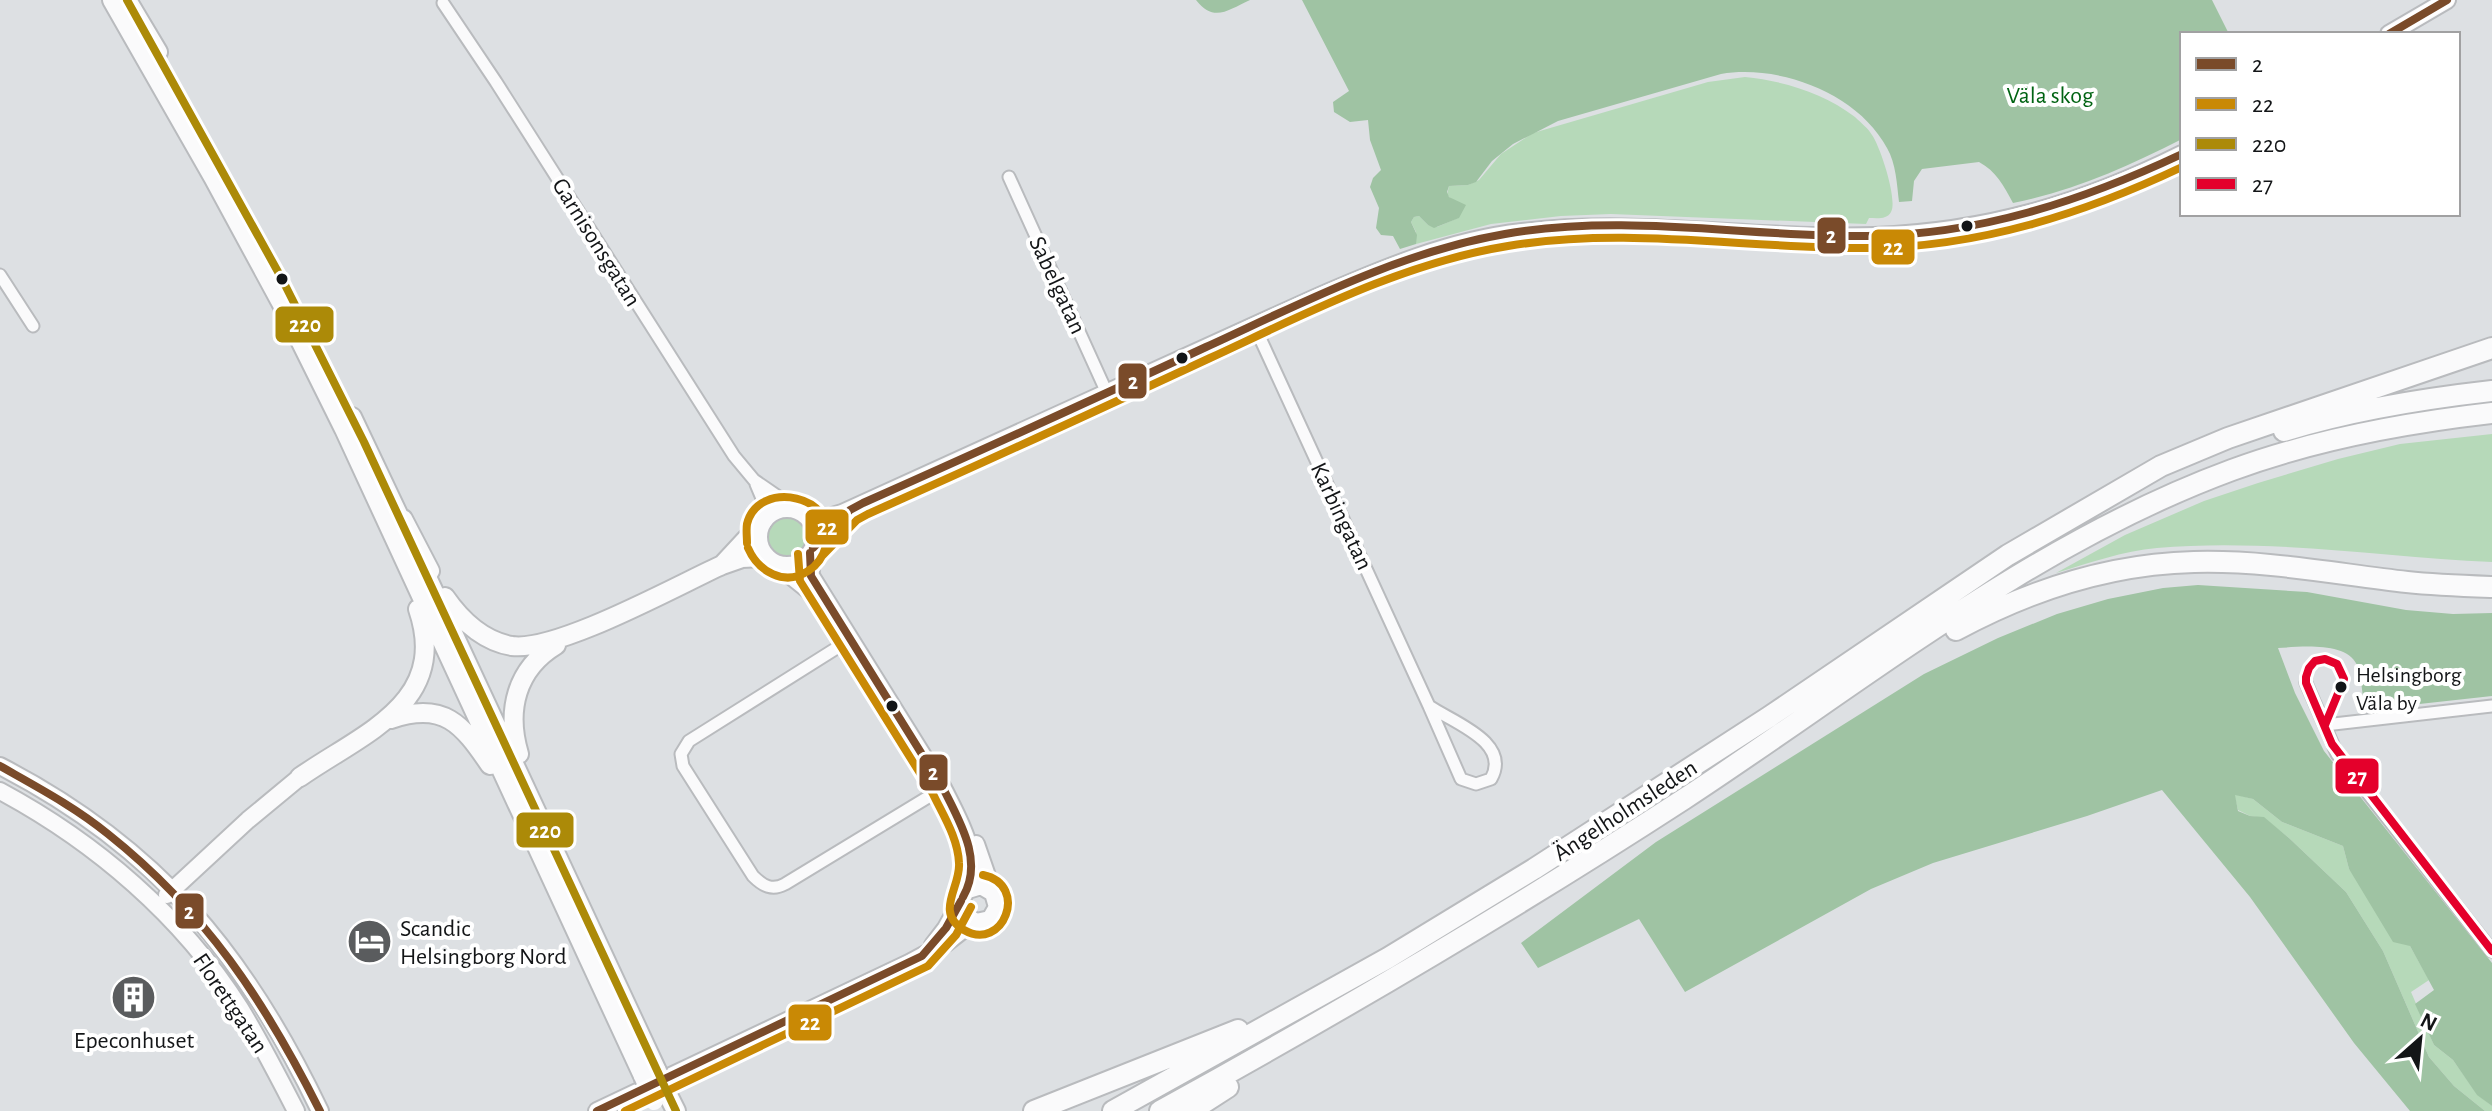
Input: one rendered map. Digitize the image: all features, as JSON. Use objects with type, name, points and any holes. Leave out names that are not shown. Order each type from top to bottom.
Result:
[{"type":"highway","points":[[2125,488],[2161,466],[2228,438],[2492,348]]},
{"type":"highway","points":[[2125,488],[2239,445],[2326,420],[2392,405],[2492,391]]},
{"type":"highway","points":[[1891,660],[2055,554],[2131,513],[2232,470],[2355,434],[2492,413]]},
{"type":"highway","name":"Ängelholmsleden","points":[[1113,1111],[1388,958],[1608,822],[2008,555],[2125,488]]},
{"type":"highway","points":[[1891,660],[1984,615],[2053,587],[2142,566],[2194,562],[2245,563],[2407,582],[2492,587]]},
{"type":"highway","name":"Ängelholmsleden","points":[[1160,1111],[1367,994],[1617,842],[1891,660]]},
{"type":"highway","points":[[1191,1111],[1325,1029],[1367,994]]},
{"type":"highway","points":[[1034,1111],[1316,999]]},
{"type":"main road","points":[[112,0],[192,138],[285,310],[394,534],[550,875],[664,1104]]},
{"type":"main road","points":[[127,0],[275,265],[386,488],[546,829],[650,1074]]},
{"type":"main road","points":[[386,488],[445,597],[470,626],[498,642],[522,647],[575,633]]},
{"type":"main road","points":[[722,565],[764,520]]},
{"type":"main road","points":[[300,777],[381,723],[405,702],[414,691],[423,668],[425,652],[421,616],[394,534]]},
{"type":"main road","points":[[546,829],[515,741],[515,700],[530,666],[549,649],[575,633],[722,565],[742,558],[769,559]]},
{"type":"main road","points":[[381,723],[405,715],[429,712],[439,714],[459,727],[489,764],[550,875]]},
{"type":"street","points":[[2392,32],[2447,0]]},
{"type":"street","name":"Garnisonsgatan","points":[[443,3],[714,426],[754,480],[764,503],[764,520]]},
{"type":"street","points":[[836,615],[804,585],[769,559],[759,543],[760,528],[771,513],[784,509],[829,517],[850,510],[1254,325],[1396,264],[1440,249],[1492,237],[1546,230],[1621,226],[1838,236],[1920,233],[1989,223],[2070,203],[2180,155]]},
{"type":"street","name":"Sabelgatan","points":[[1009,177],[1107,393]]},
{"type":"street","points":[[0,275],[33,326]]},
{"type":"street","name":"Karbingatan","points":[[1254,325],[1461,779],[1476,784],[1491,779],[1496,765],[1488,745],[1429,706]]},
{"type":"street","name":"Garnisonsgatan","points":[[754,480],[800,512]]},
{"type":"street","points":[[769,559],[778,564],[799,563],[850,510]]},
{"type":"street","points":[[597,1111],[889,973],[995,914],[997,900],[974,839],[959,820],[943,788],[811,576],[814,528],[800,512]]},
{"type":"street","points":[[851,639],[689,741],[681,754],[683,766],[753,876],[767,887],[774,888],[943,788]]},
{"type":"street","points":[[2306,683],[2337,754],[2491,948]]},
{"type":"street","points":[[2325,725],[2492,706]]},
{"type":"street","name":"Florettgatan","points":[[0,766],[68,804],[134,853],[173,890],[217,940],[263,1002],[320,1111]]},
{"type":"street","points":[[156,906],[248,820],[300,777]]},
{"type":"street","name":"Florettgatan","points":[[0,791],[79,840],[156,906],[197,951],[234,1000],[296,1111]]},
{"type":"street","points":[[959,820],[971,866],[964,915],[976,922]]},
{"type":"street","points":[[926,952],[946,928],[965,896],[981,886],[993,893]]},
{"type":"green space","points":[[1196,0],[1250,0],[1215,13]]},
{"type":"green space","name":"Väla skog","points":[[1302,0],[2212,0],[2228,32],[2180,32],[2180,140],[2099,177],[2035,198],[2013,203],[1995,174],[1979,162],[1922,169],[1914,181],[1912,201],[1899,202],[1890,154],[1874,129],[1857,112],[1815,87],[1791,79],[1744,72],[1721,74],[1558,121],[1513,144],[1492,161],[1476,182],[1449,186],[1449,197],[1466,205],[1459,218],[1434,228],[1419,216],[1414,217],[1411,222],[1417,235],[1416,244],[1400,249],[1393,236],[1381,235],[1376,228],[1379,208],[1370,187],[1381,170],[1370,140],[1368,120],[1350,122],[1334,112],[1333,102],[1349,91]]},
{"type":"green space","points":[[1745,77],[1789,85],[1817,95],[1855,117],[1870,132],[1883,161],[1892,196],[1893,206],[1889,215],[1869,218],[1866,224],[1611,214],[1561,216],[1491,224],[1416,244],[1416,232],[1411,222],[1414,217],[1419,216],[1428,225],[1437,227],[1458,218],[1455,202],[1447,195],[1449,186],[1468,185],[1479,180],[1501,154],[1533,133],[1708,82]]},
{"type":"green space","points":[[2492,434],[2492,562],[2282,547],[2198,546],[2132,552],[2056,573],[2125,535],[2204,501],[2258,483],[2400,444]]},
{"type":"green space","points":[[787,516],[802,522],[808,537],[802,552],[787,558],[772,552],[766,537],[772,522]]},
{"type":"green space","points":[[2198,585],[2307,592],[2406,610],[2492,613],[2492,696],[2365,710],[2359,670],[2351,657],[2321,647],[2278,648],[2295,693],[2324,751],[2492,963],[2492,1106],[2477,1095],[2453,1060],[2434,1045],[2415,1004],[2434,990],[2410,946],[2393,942],[2349,869],[2343,846],[2282,822],[2253,799],[2235,795],[2238,811],[2264,817],[2346,892],[2383,951],[2429,1057],[2454,1086],[2485,1111],[2410,1111],[2354,1043],[2250,897],[2162,790],[1933,863],[1871,889],[1685,992],[1639,919],[1538,968],[1521,943],[1656,842],[1924,674],[2057,614],[2108,599],[2163,588]]},
{"type":"green space","points":[[2234,794],[2253,799],[2282,822],[2343,846],[2349,869],[2410,946],[2429,980],[2411,992],[2434,1045],[2453,1060],[2477,1094],[2492,1106],[2492,1111],[2485,1111],[2454,1086],[2429,1057],[2383,951],[2346,892],[2264,818],[2238,810]]},
{"type":"transit line","name":"220","points":[[127,0],[282,279],[364,442],[676,1111]]},
{"type":"transit line","name":"2","points":[[2392,32],[2447,0]]},
{"type":"transit line","name":"2","points":[[813,548],[850,510],[863,503],[1315,297],[1427,253],[1505,234],[1550,228],[1641,226],[1867,236],[1949,229],[1990,222],[2068,200],[2180,155]]},
{"type":"transit line","name":"22","points":[[822,556],[857,520],[868,514],[1318,308],[1430,264],[1508,246],[1598,238],[1869,248],[1950,242],[2030,225],[2068,213],[2180,168]]},
{"type":"transit line","name":"22","points":[[747,543],[747,524],[754,510],[766,501],[781,497],[811,504],[822,515],[828,529],[822,557],[812,569],[799,576],[781,577],[765,570],[748,548]]},
{"type":"transit line","name":"2","points":[[810,553],[811,576],[943,788],[962,828],[971,870],[963,897]]},
{"type":"transit line","name":"22","points":[[798,554],[800,581],[945,818],[956,845],[959,863],[951,899],[951,915],[964,930],[978,935],[990,933],[1000,925],[1008,903],[1005,891],[997,881],[983,875]]},
{"type":"transit line","name":"27","points":[[2325,725],[2344,679],[2337,664],[2325,659],[2315,661],[2309,668],[2306,683],[2332,744],[2492,951]]},
{"type":"transit line","name":"2","points":[[0,766],[95,824],[175,895],[230,960],[254,995],[320,1111]]},
{"type":"transit line","name":"2","points":[[597,1111],[922,956],[946,928],[961,901]]},
{"type":"transit line","name":"22","points":[[625,1111],[928,966],[956,935],[971,907]]},
{"type":"place","name":"Helsingborg Väla by","points":[[2341,687]]},
{"type":"place","name":"Scandic Helsingborg Nord","points":[[369,942]]},
{"type":"place","name":"Epeconhuset","points":[[134,998]]}]
